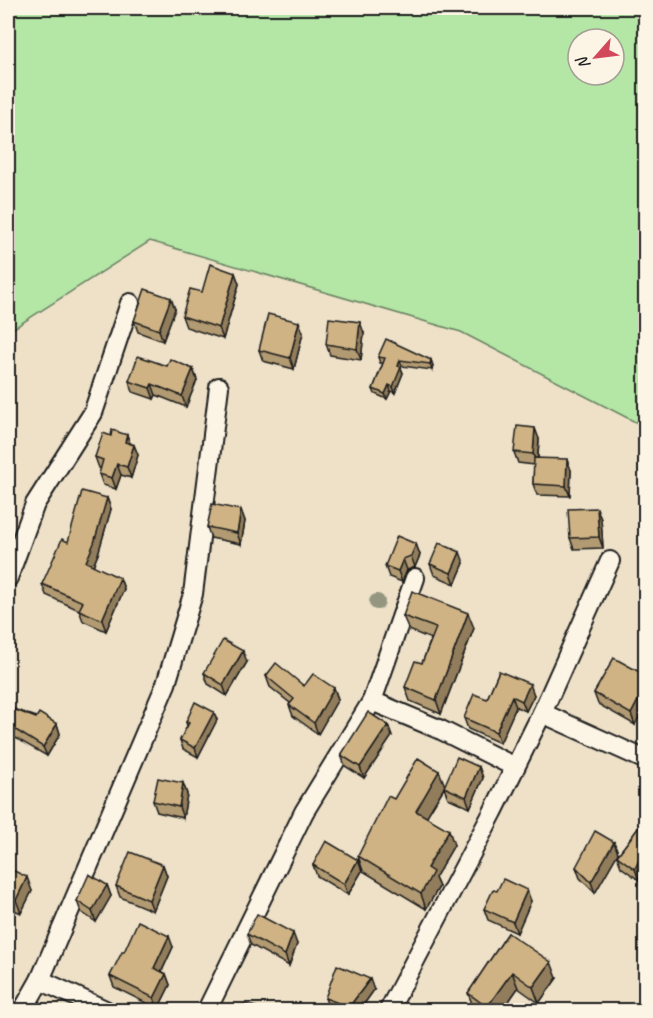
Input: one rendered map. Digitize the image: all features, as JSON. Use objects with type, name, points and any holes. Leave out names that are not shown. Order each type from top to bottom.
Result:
[{"type":"street","points":[[8,578],[35,504],[93,413],[130,303]]},
{"type":"street","points":[[23,1011],[40,980],[170,673],[193,594],[219,387]]},
{"type":"street","points":[[388,1011],[542,713],[610,561]]},
{"type":"street","points":[[207,1011],[304,812],[372,700],[415,578]]},
{"type":"street","points":[[372,700],[441,730],[515,767]]},
{"type":"street","points":[[542,713],[645,760]]},
{"type":"street","points":[[40,980],[105,1011]]},
{"type":"green space","points":[[8,8],[645,8],[645,427],[461,332],[150,241],[8,332]]},
{"type":"building","points":[[210,264],[235,273],[219,328],[182,316],[190,289],[202,292]]},
{"type":"building","points":[[145,289],[171,298],[159,330],[134,321]]},
{"type":"building","points":[[268,314],[299,322],[290,358],[259,350]]},
{"type":"building","points":[[329,318],[360,322],[357,349],[326,344]]},
{"type":"building","points":[[386,339],[431,360],[430,364],[400,360],[398,366],[401,367],[393,387],[389,385],[385,394],[373,389],[385,358],[378,357]]},
{"type":"building","points":[[138,356],[167,366],[170,359],[193,369],[182,396],[152,384],[150,388],[129,381]]},
{"type":"building","points":[[517,426],[535,428],[533,454],[514,452]]},
{"type":"building","points":[[112,430],[127,435],[125,442],[134,445],[127,467],[117,464],[112,478],[99,474],[103,460],[95,457],[103,433],[111,436]]},
{"type":"building","points":[[534,458],[567,459],[566,486],[533,484]]},
{"type":"building","points":[[82,491],[107,498],[86,562],[120,578],[102,620],[79,610],[83,602],[42,584],[62,539],[68,542]]},
{"type":"building","points":[[212,504],[241,510],[237,533],[207,527]]},
{"type":"building","points":[[597,508],[599,537],[570,538],[568,509]]},
{"type":"building","points":[[397,536],[416,544],[411,556],[403,559],[398,571],[385,566]]},
{"type":"building","points":[[439,543],[460,552],[451,573],[430,564]]},
{"type":"building","points":[[412,591],[468,613],[436,700],[405,687],[415,661],[422,663],[436,628],[403,616]]},
{"type":"building","points":[[223,640],[243,651],[223,685],[204,673]]},
{"type":"building","points":[[614,658],[645,675],[645,687],[631,714],[594,693]]},
{"type":"building","points":[[276,663],[304,686],[313,674],[334,688],[314,723],[289,705],[294,699],[266,676]]},
{"type":"building","points":[[499,671],[530,684],[522,701],[512,696],[496,732],[464,718],[474,694],[487,699]]},
{"type":"building","points":[[195,702],[214,712],[195,748],[180,740],[189,723],[186,722]]},
{"type":"building","points":[[8,707],[36,718],[39,713],[57,724],[43,747],[11,727],[8,737]]},
{"type":"building","points":[[368,712],[388,725],[360,767],[341,755]]},
{"type":"building","points":[[457,757],[479,767],[466,797],[444,787]]},
{"type":"building","points":[[418,758],[439,771],[416,811],[449,830],[427,868],[433,872],[421,894],[358,856],[388,796],[394,799]]},
{"type":"building","points":[[158,778],[183,783],[179,807],[153,801]]},
{"type":"building","points":[[639,827],[645,832],[645,846],[635,869],[617,856]]},
{"type":"building","points":[[595,831],[614,842],[591,882],[576,867]]},
{"type":"building","points":[[326,841],[358,860],[344,884],[313,865]]},
{"type":"building","points":[[130,852],[163,865],[149,900],[116,886]]},
{"type":"building","points":[[8,868],[27,877],[16,900],[8,896]]},
{"type":"building","points":[[89,874],[107,885],[92,911],[77,901]]},
{"type":"building","points":[[503,879],[527,890],[513,922],[484,909],[493,890],[497,891]]},
{"type":"building","points":[[257,914],[293,933],[285,955],[247,934]]},
{"type":"building","points":[[138,921],[169,936],[154,968],[166,974],[154,998],[110,976]]},
{"type":"building","points":[[508,933],[551,962],[533,987],[512,972],[487,1007],[468,993]]},
{"type":"building","points":[[337,965],[370,979],[349,1007],[325,998]]},
{"type":"building","points":[[245,1004],[263,1009],[263,1011],[243,1011]]}]
